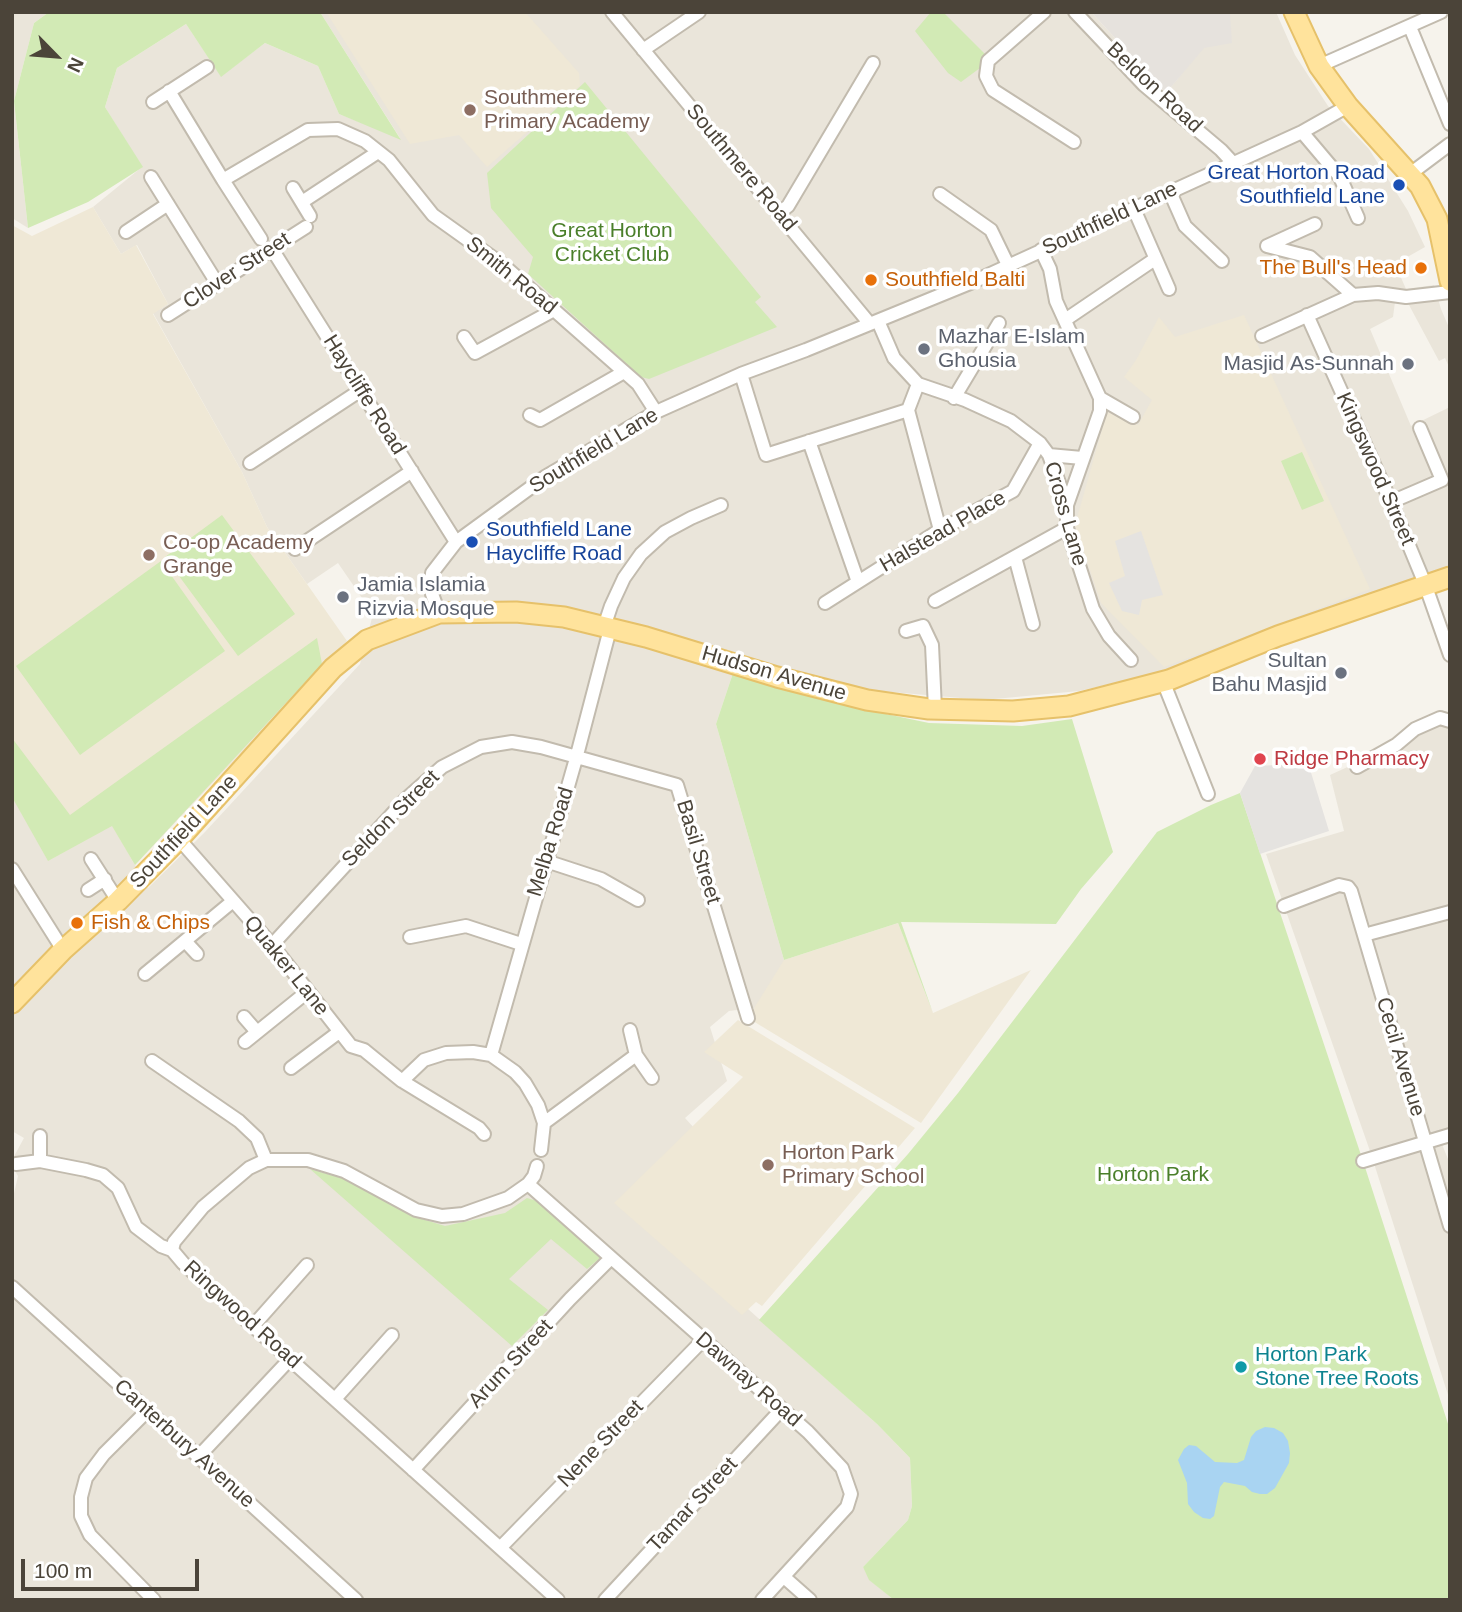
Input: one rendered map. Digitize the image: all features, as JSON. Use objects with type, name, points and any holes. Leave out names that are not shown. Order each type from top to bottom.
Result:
[{"type":"main road","points":[[1294,12],[1319,66],[1348,106],[1420,186],[1437,219],[1450,281]]},
{"type":"main road","points":[[1163,681],[1278,636],[1450,577]]},
{"type":"main road","name":"Hudson Avenue","points":[[439,612],[516,612],[564,617],[646,637],[777,677],[867,700],[935,709],[1013,711],[1069,706],[1163,681]]},
{"type":"main road","name":"Southfield Lane","points":[[12,1003],[178,839],[333,668],[367,640],[439,612]]},
{"type":"street","name":"Southmere Road","points":[[612,12],[779,213],[874,322]]},
{"type":"street","points":[[643,50],[699,12]]},
{"type":"street","points":[[1044,12],[988,61],[986,76],[993,90],[1074,142]]},
{"type":"street","name":"Beldon Road","points":[[1075,12],[1144,85],[1233,163]]},
{"type":"street","points":[[1319,66],[1441,12]]},
{"type":"street","points":[[1410,27],[1450,124]]},
{"type":"street","points":[[779,213],[788,206],[873,62]]},
{"type":"street","points":[[153,102],[207,67]]},
{"type":"street","points":[[169,91],[261,239]]},
{"type":"street","name":"Southfield Lane","points":[[439,612],[432,594],[432,573],[456,542],[545,477],[656,412],[741,374],[806,351],[1135,209],[1302,132],[1348,106]]},
{"type":"street","name":"Smith Road","points":[[223,180],[308,130],[338,129],[365,141],[389,160],[433,215],[503,265],[638,384],[656,412]]},
{"type":"street","points":[[1302,132],[1340,177],[1358,218]]},
{"type":"street","points":[[1410,174],[1450,144]]},
{"type":"street","points":[[293,188],[302,202],[378,152]]},
{"type":"street","points":[[151,177],[217,283]]},
{"type":"street","points":[[1170,191],[1185,226],[1222,261]]},
{"type":"street","points":[[940,194],[991,230],[1008,265]]},
{"type":"street","name":"Clover Street","points":[[169,315],[272,248],[308,221],[302,202]]},
{"type":"street","points":[[125,232],[168,204]]},
{"type":"street","points":[[1135,209],[1169,289]]},
{"type":"street","points":[[1315,224],[1267,246],[1310,257],[1353,295]]},
{"type":"street","name":"Haycliffe Road","points":[[272,248],[456,542]]},
{"type":"street","points":[[1041,250],[1050,270],[1056,302],[1100,398],[1100,411],[1067,505]]},
{"type":"street","points":[[1065,320],[1155,258]]},
{"type":"street","points":[[1262,336],[1353,295],[1378,293],[1406,297],[1450,292]]},
{"type":"street","points":[[464,337],[475,353],[554,310]]},
{"type":"street","name":"Kingswood Street","points":[[1307,315],[1391,502],[1425,584],[1450,655]]},
{"type":"street","name":"Cross Lane","points":[[874,322],[894,358],[918,384],[965,400],[1011,421],[1040,443],[1049,455],[1067,505],[1067,528],[1093,609],[1109,636],[1131,660]]},
{"type":"street","points":[[954,398],[999,323]]},
{"type":"street","points":[[530,415],[540,420],[624,372]]},
{"type":"street","points":[[741,374],[766,455],[908,410]]},
{"type":"street","points":[[918,384],[908,410],[940,530]]},
{"type":"street","points":[[250,463],[361,390]]},
{"type":"street","points":[[1100,398],[1133,416]]},
{"type":"street","points":[[1391,502],[1442,481],[1420,428]]},
{"type":"street","points":[[809,441],[858,582]]},
{"type":"street","name":"Halstead Place","points":[[825,603],[940,530],[1013,491],[1040,443]]},
{"type":"street","points":[[1049,455],[1082,458]]},
{"type":"street","points":[[295,549],[412,471]]},
{"type":"street","name":"Melba Road","points":[[491,1055],[577,755],[611,606],[624,578],[641,554],[665,532],[722,505]]},
{"type":"street","points":[[935,601],[1067,528]]},
{"type":"street","points":[[1015,557],[1033,624]]},
{"type":"street","points":[[906,631],[923,626],[932,645],[935,709]]},
{"type":"street","points":[[1163,681],[1208,794]]},
{"type":"street","points":[[1357,767],[1396,744],[1415,729],[1445,720]]},
{"type":"street","name":"Seldon Street","points":[[272,945],[406,799],[442,767],[481,747],[512,742],[577,755]]},
{"type":"street","name":"Basil Street","points":[[577,755],[677,785],[748,1018]]},
{"type":"street","name":"Quaker Lane","points":[[178,839],[272,945],[351,1046],[364,1050],[402,1081],[479,1128],[484,1134]]},
{"type":"street","points":[[92,859],[118,901]]},
{"type":"street","points":[[546,861],[601,879],[639,900]]},
{"type":"street","points":[[12,869],[64,950]]},
{"type":"street","points":[[88,890],[105,879]]},
{"type":"street","name":"Cecil Avenue","points":[[1284,906],[1339,884],[1348,887],[1450,1227]]},
{"type":"street","points":[[145,974],[233,901]]},
{"type":"street","points":[[1364,935],[1450,912]]},
{"type":"street","points":[[410,937],[466,926],[521,944]]},
{"type":"street","points":[[185,941],[197,954]]},
{"type":"street","points":[[245,1042],[307,992]]},
{"type":"street","points":[[244,1017],[257,1032]]},
{"type":"street","points":[[630,1030],[636,1055],[652,1078]]},
{"type":"street","points":[[291,1068],[339,1032]]},
{"type":"street","points":[[402,1081],[424,1060],[446,1053],[473,1052],[491,1055],[525,1083],[538,1105],[544,1123],[541,1150]]},
{"type":"street","points":[[544,1123],[636,1055]]},
{"type":"street","points":[[152,1061],[239,1121],[257,1138],[266,1160],[308,1160],[344,1171],[416,1210],[442,1216],[484,1208],[508,1198],[528,1184],[537,1167]]},
{"type":"street","points":[[1363,1161],[1450,1135]]},
{"type":"street","points":[[40,1136],[40,1161]]},
{"type":"street","name":"Ringwood Road","points":[[266,1160],[249,1168],[203,1208],[174,1242],[172,1250],[183,1263],[558,1600]]},
{"type":"street","points":[[16,1164],[40,1161],[103,1175],[118,1188],[136,1227],[172,1250]]},
{"type":"street","name":"Dawnay Road","points":[[528,1184],[827,1450],[842,1468],[851,1494],[847,1507],[762,1600]]},
{"type":"street","name":"Arum Street","points":[[413,1470],[610,1259]]},
{"type":"street","points":[[253,1326],[307,1265]]},
{"type":"street","name":"Canterbury Avenue","points":[[12,1287],[356,1600]]},
{"type":"street","points":[[335,1399],[392,1335]]},
{"type":"street","name":"Nene Street","points":[[500,1548],[702,1340]]},
{"type":"street","points":[[199,1456],[290,1359]]},
{"type":"street","points":[[148,1410],[104,1454],[86,1478],[81,1497],[81,1516],[90,1535],[148,1598]]},
{"type":"street","name":"Tamar Street","points":[[605,1600],[781,1410]]},
{"type":"street","points":[[784,1577],[810,1600]]},
{"type":"shaded area","points":[[12,12],[49,12],[34,23],[14,101],[28,228],[12,218]]},
{"type":"shaded area","points":[[320,12],[1091,12],[1166,93],[1230,14],[1276,12],[1295,55],[1328,106],[1369,149],[1408,211],[1425,247],[1395,264],[1406,289],[1434,285],[1450,330],[1450,369],[1445,358],[1439,361],[1409,305],[1395,302],[1393,317],[1370,329],[1411,426],[1450,407],[1450,570],[1362,597],[1159,673],[1079,691],[984,700],[868,690],[726,652],[733,673],[716,724],[784,960],[789,1000],[729,1011],[710,1027],[727,1081],[685,1118],[696,1130],[628,1202],[877,1424],[910,1458],[912,1506],[908,1520],[863,1567],[870,1580],[894,1600],[12,1600],[12,1202],[18,1176],[12,1166],[12,1160],[24,1138],[12,1131],[12,796],[113,826],[148,888],[204,833],[360,664],[373,614],[338,563],[307,584],[267,527],[242,472],[153,313],[168,304],[137,245],[121,254],[93,207],[142,167],[105,107],[117,68],[186,24],[221,76],[265,43],[318,66],[339,114],[400,138]]},
{"type":"shaded area","name":"Southmere Primary Academy","points":[[326,12],[525,12],[579,73],[580,86],[487,167],[459,135],[410,144]]},
{"type":"shaded area","points":[[1091,12],[1241,12],[1230,14],[1232,43],[1204,48],[1166,93]]},
{"type":"shaded area","name":"Co-op Academy Grange","points":[[93,207],[121,254],[136,245],[168,304],[153,314],[242,472],[267,527],[347,641],[135,865],[112,826],[48,861],[12,796],[12,225],[32,236]]},
{"type":"shaded area","points":[[1244,315],[1370,589],[1164,667],[1101,603],[1075,525],[1107,412],[1138,425],[1152,400],[1124,377],[1159,317],[1175,337]]},
{"type":"shaded area","points":[[1141,531],[1163,595],[1142,600],[1139,615],[1122,611],[1109,583],[1125,576],[1115,541]]},
{"type":"shaded area","points":[[1450,720],[1450,1131],[1437,1132],[1450,1164],[1450,1401],[1370,1151],[1266,854],[1344,831],[1330,775]]},
{"type":"shaded area","points":[[1255,766],[1309,766],[1329,831],[1260,854],[1240,793]]},
{"type":"shaded area","points":[[898,923],[933,1013],[1031,970],[921,1123],[748,1018],[784,960]]},
{"type":"shaded area","name":"Horton Park Primary School","points":[[738,1020],[915,1128],[762,1306],[756,1302],[742,1315],[614,1203],[743,1077],[704,1052]]},
{"type":"green space","points":[[49,12],[320,12],[401,140],[339,114],[318,66],[265,43],[221,77],[186,24],[117,68],[105,107],[143,167],[88,202],[28,228],[14,101],[34,23]]},
{"type":"green space","points":[[931,12],[943,12],[986,55],[980,68],[961,82],[948,73],[915,31]]},
{"type":"green space","name":"Great Horton Cricket Club","points":[[585,82],[761,297],[755,302],[777,327],[649,379],[641,377],[528,274],[533,257],[491,208],[487,173]]},
{"type":"green space","points":[[1302,452],[1324,501],[1302,510],[1281,461]]},
{"type":"green space","points":[[222,515],[295,614],[238,656],[165,557]]},
{"type":"green space","points":[[161,561],[225,651],[80,755],[16,666]]},
{"type":"green space","points":[[317,638],[322,664],[135,865],[112,826],[48,861],[12,797],[12,738],[70,815]]},
{"type":"green space","points":[[733,673],[843,705],[929,723],[1022,726],[1072,719],[1113,852],[1081,889],[1056,924],[901,922],[933,1013],[898,923],[784,960],[716,724]]},
{"type":"green space","name":"Horton Park","points":[[1240,793],[1450,1430],[1450,1600],[894,1600],[869,1580],[863,1567],[908,1520],[912,1506],[910,1458],[877,1424],[759,1320],[908,1154],[958,1093],[1157,832]]},
{"type":"green space","points":[[310,1169],[345,1179],[412,1216],[445,1226],[505,1213],[527,1198],[537,1201],[600,1258],[587,1269],[551,1239],[509,1279],[548,1310],[512,1346]]},
{"type":"water","points":[[1265,1427],[1283,1433],[1290,1453],[1289,1463],[1275,1488],[1267,1494],[1260,1494],[1245,1486],[1224,1482],[1220,1487],[1214,1516],[1210,1519],[1203,1518],[1194,1512],[1188,1504],[1187,1483],[1178,1460],[1184,1449],[1189,1445],[1196,1446],[1215,1462],[1237,1463],[1244,1460],[1251,1437]]},
{"type":"place","name":"Southmere Primary Academy","points":[[470,110]]},
{"type":"place","name":"Great Horton Road Southfield Lane","points":[[1399,185]]},
{"type":"place","name":"The Bull's Head","points":[[1421,268]]},
{"type":"place","name":"Southfield Balti","points":[[871,280]]},
{"type":"place","name":"Mazhar E-Islam Ghousia","points":[[924,349]]},
{"type":"place","name":"Masjid As-Sunnah","points":[[1408,364]]},
{"type":"place","name":"Southfield Lane Haycliffe Road","points":[[472,542]]},
{"type":"place","name":"Co-op Academy Grange","points":[[149,555]]},
{"type":"place","name":"Jamia Islamia Rizvia Mosque","points":[[343,597]]},
{"type":"place","name":"Sultan Bahu Masjid","points":[[1341,673]]},
{"type":"place","name":"Ridge Pharmacy","points":[[1260,759]]},
{"type":"place","name":"Fish & Chips","points":[[77,923]]},
{"type":"place","name":"Horton Park Primary School","points":[[768,1165]]},
{"type":"place","name":"Horton Park Stone Tree Roots","points":[[1241,1367]]}]
